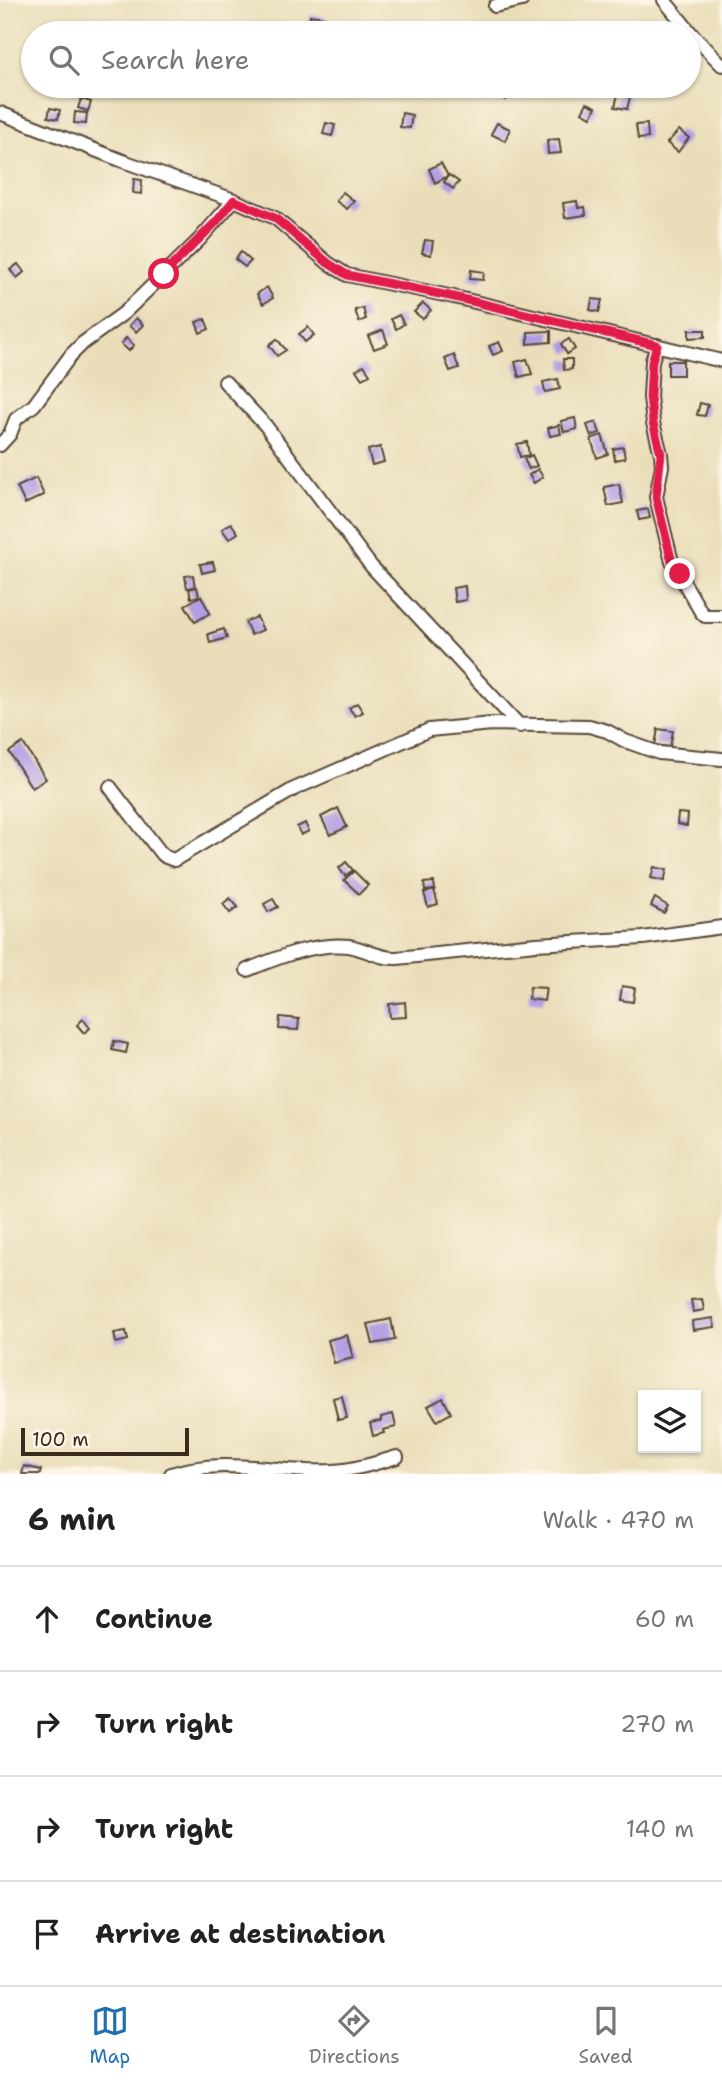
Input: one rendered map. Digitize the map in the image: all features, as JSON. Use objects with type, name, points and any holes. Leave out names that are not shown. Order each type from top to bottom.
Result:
[{"type":"street","points":[[495,6],[522,0]]},
{"type":"street","points":[[664,0],[681,21]]},
{"type":"street","points":[[701,43],[722,65]]},
{"type":"street","points":[[0,113],[123,161],[234,200],[275,218],[328,263],[347,275],[454,297],[722,361]]},
{"type":"street","points":[[0,444],[10,434],[16,419],[34,405],[71,355],[124,313],[199,240],[234,200]]},
{"type":"street","points":[[657,345],[652,361],[650,397],[661,454],[656,497],[672,562],[701,612],[705,616],[722,617]]},
{"type":"street","points":[[225,382],[267,426],[371,566],[520,726]]},
{"type":"street","points":[[110,787],[160,852],[174,860],[182,858],[244,817],[294,789],[429,730],[492,724],[589,726],[607,730],[625,741],[659,753],[722,759]]},
{"type":"street","points":[[247,970],[286,955],[321,948],[348,946],[397,958],[536,944],[643,938],[722,927]]},
{"type":"street","points":[[171,1474],[212,1466],[247,1465],[331,1471],[353,1469],[397,1457]]},
{"type":"building","points":[[310,15],[325,17],[324,21],[309,21]]},
{"type":"building","points":[[617,98],[630,98],[627,109],[615,107]]},
{"type":"building","points":[[81,99],[91,102],[88,111],[78,108]]},
{"type":"building","points":[[587,103],[596,107],[591,117],[582,112]]},
{"type":"building","points":[[50,108],[60,110],[58,119],[48,117]]},
{"type":"building","points":[[75,112],[87,113],[86,124],[74,123]]},
{"type":"building","points":[[402,113],[412,115],[410,128],[400,127]]},
{"type":"building","points":[[326,123],[335,125],[332,136],[323,134]]},
{"type":"building","points":[[497,123],[510,129],[505,141],[491,134]]},
{"type":"building","points":[[647,124],[648,138],[638,139],[636,125]]},
{"type":"building","points":[[679,130],[689,138],[678,152],[667,143]]},
{"type":"building","points":[[559,139],[561,153],[548,154],[547,140]]},
{"type":"building","points":[[441,163],[448,176],[435,183],[429,169]]},
{"type":"building","points":[[449,175],[459,182],[453,189],[444,182]]},
{"type":"building","points":[[134,179],[142,180],[141,194],[133,193]]},
{"type":"building","points":[[343,192],[354,201],[347,209],[336,201]]},
{"type":"building","points":[[577,201],[578,208],[585,207],[586,215],[565,218],[563,203]]},
{"type":"building","points":[[425,240],[433,241],[431,255],[422,253]]},
{"type":"building","points":[[241,252],[251,261],[245,267],[235,259]]},
{"type":"building","points":[[18,264],[24,272],[17,278],[10,270]]},
{"type":"building","points":[[471,270],[484,272],[483,280],[470,279]]},
{"type":"building","points":[[267,287],[273,298],[263,304],[257,294]]},
{"type":"building","points":[[592,299],[602,300],[599,312],[590,310]]},
{"type":"building","points":[[423,303],[431,310],[423,319],[414,312]]},
{"type":"building","points":[[363,308],[366,319],[359,322],[355,310]]},
{"type":"building","points":[[399,315],[404,324],[396,329],[391,319]]},
{"type":"building","points":[[136,318],[143,325],[136,332],[129,326]]},
{"type":"building","points":[[205,319],[209,329],[200,333],[196,322]]},
{"type":"building","points":[[308,327],[314,335],[305,342],[299,334]]},
{"type":"building","points":[[383,330],[388,344],[374,349],[368,336]]},
{"type":"building","points":[[689,330],[705,330],[705,337],[689,338]]},
{"type":"building","points":[[551,331],[551,342],[528,344],[528,332]]},
{"type":"building","points":[[126,338],[134,345],[129,351],[121,344]]},
{"type":"building","points":[[277,339],[286,350],[277,356],[269,345]]},
{"type":"building","points":[[569,339],[575,349],[567,354],[561,344]]},
{"type":"building","points":[[499,342],[503,351],[493,355],[489,346]]},
{"type":"building","points":[[454,355],[459,368],[450,371],[445,359]]},
{"type":"building","points":[[527,359],[532,374],[519,377],[515,362]]},
{"type":"building","points":[[563,359],[572,359],[572,369],[564,370]]},
{"type":"building","points":[[668,361],[683,361],[683,375],[668,375]]},
{"type":"building","points":[[364,365],[370,374],[362,379],[356,370]]},
{"type":"building","points":[[558,379],[560,389],[545,392],[543,382]]},
{"type":"building","points":[[700,403],[708,405],[705,416],[697,415]]},
{"type":"building","points":[[575,418],[577,429],[564,432],[561,421]]},
{"type":"building","points":[[596,422],[600,433],[591,436],[587,425]]},
{"type":"building","points":[[559,425],[561,434],[550,436],[548,428]]},
{"type":"building","points":[[602,435],[608,454],[597,458],[591,439]]},
{"type":"building","points":[[527,442],[529,455],[520,457],[517,444]]},
{"type":"building","points":[[380,447],[384,462],[372,465],[368,450]]},
{"type":"building","points":[[623,447],[625,458],[615,460],[613,449]]},
{"type":"building","points":[[532,455],[537,466],[529,469],[524,459]]},
{"type":"building","points":[[538,469],[543,477],[534,483],[529,475]]},
{"type":"building","points":[[36,478],[44,495],[25,504],[17,487]]},
{"type":"building","points":[[619,484],[623,503],[608,506],[604,487]]},
{"type":"building","points":[[648,509],[650,518],[639,520],[637,511]]},
{"type":"building","points":[[231,523],[238,533],[229,539],[222,529]]},
{"type":"building","points":[[213,562],[215,570],[202,573],[200,564]]},
{"type":"building","points":[[193,575],[195,587],[187,588],[185,576]]},
{"type":"building","points":[[465,586],[466,600],[455,602],[453,588]]},
{"type":"building","points":[[197,587],[199,596],[191,598],[189,589]]},
{"type":"building","points":[[201,596],[210,613],[195,622],[185,605]]},
{"type":"building","points":[[257,617],[263,630],[251,635],[245,622]]},
{"type":"building","points":[[224,629],[227,638],[210,643],[208,634]]},
{"type":"building","points":[[357,703],[363,712],[355,716],[349,708]]},
{"type":"building","points":[[658,729],[673,731],[670,747],[655,745]]},
{"type":"building","points":[[23,743],[46,779],[32,788],[9,752]]},
{"type":"building","points":[[338,808],[347,827],[330,835],[321,817]]},
{"type":"building","points":[[678,813],[688,814],[687,826],[677,824]]},
{"type":"building","points":[[305,823],[309,831],[301,835],[297,827]]},
{"type":"building","points":[[346,862],[353,870],[345,876],[339,868]]},
{"type":"building","points":[[654,867],[667,870],[664,881],[651,878]]},
{"type":"building","points":[[354,871],[368,885],[359,894],[344,880]]},
{"type":"building","points":[[434,882],[435,890],[425,891],[424,883]]},
{"type":"building","points":[[434,890],[438,904],[428,907],[424,893]]},
{"type":"building","points":[[230,898],[238,907],[230,913],[223,904]]},
{"type":"building","points":[[655,898],[668,906],[664,913],[651,906]]},
{"type":"building","points":[[273,899],[278,907],[268,912],[264,904]]},
{"type":"building","points":[[622,986],[635,988],[633,1002],[620,1000]]},
{"type":"building","points":[[530,987],[546,988],[544,1001],[528,999]]},
{"type":"building","points":[[405,1002],[406,1017],[390,1018],[389,1004]]},
{"type":"building","points":[[280,1017],[299,1019],[298,1030],[279,1029]]},
{"type":"building","points":[[83,1019],[90,1028],[84,1033],[77,1025]]},
{"type":"building","points":[[114,1041],[128,1044],[126,1053],[112,1050]]},
{"type":"building","points":[[702,1299],[704,1310],[693,1312],[691,1300]]},
{"type":"building","points":[[713,1318],[715,1327],[693,1330],[692,1321]]},
{"type":"building","points":[[391,1319],[395,1340],[373,1344],[368,1324]]},
{"type":"building","points":[[126,1331],[128,1340],[116,1343],[114,1333]]},
{"type":"building","points":[[347,1335],[353,1358],[334,1363],[328,1340]]},
{"type":"building","points":[[342,1396],[347,1418],[338,1420],[333,1398]]},
{"type":"building","points":[[443,1398],[451,1413],[437,1421],[428,1406]]},
{"type":"building","points":[[393,1414],[396,1427],[373,1436],[370,1423],[381,1421],[381,1417]]},
{"type":"building","points":[[24,1466],[41,1470],[40,1474],[22,1474]]},
{"type":"route","points":[[164,274],[234,200],[275,218],[328,263],[347,275],[454,297],[657,345],[652,361],[650,397],[662,466],[656,497],[672,562],[680,574]]}]
